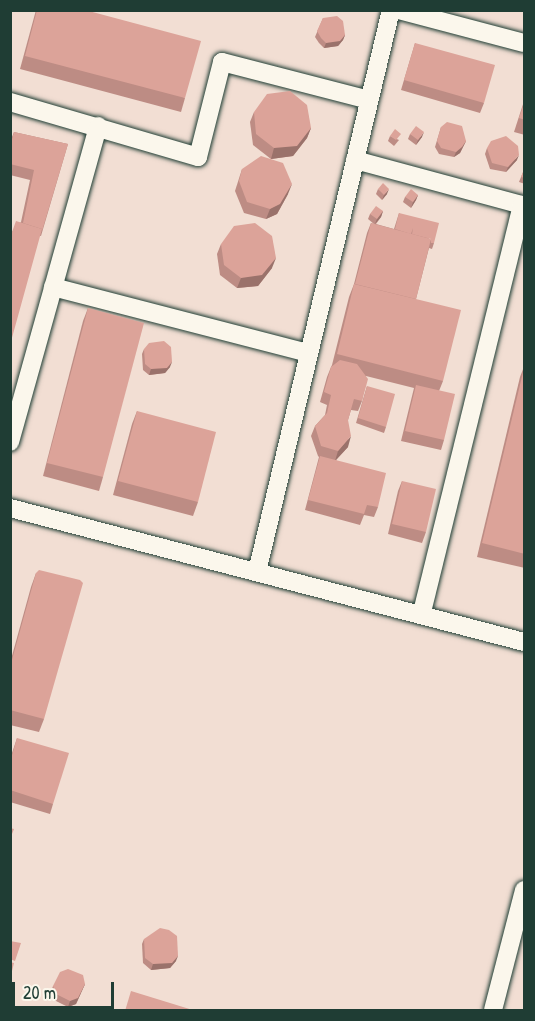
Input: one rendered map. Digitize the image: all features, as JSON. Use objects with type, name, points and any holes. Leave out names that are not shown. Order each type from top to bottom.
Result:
[{"type":"lane","points":[[256,572],[391,10]]},
{"type":"lane","points":[[399,10],[525,43]]},
{"type":"lane","points":[[10,102],[198,157],[222,62],[369,100]]},
{"type":"lane","points":[[10,442],[98,126]]},
{"type":"lane","points":[[355,160],[522,205],[421,615]]},
{"type":"lane","points":[[53,287],[309,352]]},
{"type":"lane","points":[[10,507],[525,642]]},
{"type":"lane","points":[[493,1011],[525,890]]},
{"type":"building","points":[[37,10],[85,10],[201,41],[185,98],[25,56]]},
{"type":"building","points":[[337,16],[343,21],[345,35],[340,41],[326,43],[317,31],[323,18]]},
{"type":"building","points":[[415,43],[495,65],[484,103],[404,80]]},
{"type":"building","points":[[290,91],[307,105],[311,128],[297,146],[274,148],[256,134],[254,112],[267,94]]},
{"type":"building","points":[[525,100],[525,120],[519,118]]},
{"type":"building","points":[[447,122],[462,126],[466,141],[456,152],[441,148],[437,141],[441,127]]},
{"type":"building","points":[[416,126],[424,132],[418,140],[410,134]]},
{"type":"building","points":[[395,129],[401,134],[396,140],[390,136]]},
{"type":"building","points":[[14,132],[68,144],[42,231],[42,229],[23,223],[34,170],[10,164],[10,146]]},
{"type":"building","points":[[506,136],[518,146],[519,155],[508,167],[492,163],[487,148],[491,141]]},
{"type":"building","points":[[261,156],[283,163],[292,184],[280,204],[270,209],[247,202],[239,181],[242,169]]},
{"type":"building","points":[[383,183],[389,189],[384,195],[378,189]]},
{"type":"building","points":[[411,189],[418,195],[413,202],[405,197]]},
{"type":"building","points":[[376,206],[383,211],[377,219],[370,214]]},
{"type":"building","points":[[399,213],[439,223],[434,243],[431,243],[431,239],[412,234],[413,228],[411,234],[395,229]]},
{"type":"building","points":[[16,221],[42,229],[10,345],[10,232]]},
{"type":"building","points":[[255,223],[272,236],[276,258],[262,275],[241,278],[224,265],[221,244],[234,226]]},
{"type":"building","points":[[371,223],[431,239],[416,299],[355,284]]},
{"type":"building","points":[[354,284],[461,310],[443,381],[337,354]]},
{"type":"building","points":[[88,308],[144,323],[103,477],[47,463]]},
{"type":"building","points":[[164,341],[171,347],[172,362],[167,368],[151,369],[145,364],[144,349],[149,343]]},
{"type":"building","points":[[340,360],[357,364],[368,379],[362,401],[354,399],[348,420],[351,436],[338,451],[321,446],[315,426],[327,413],[331,395],[324,392],[331,367]]},
{"type":"building","points":[[525,364],[525,554],[482,543]]},
{"type":"building","points":[[416,385],[455,394],[444,440],[405,431]]},
{"type":"building","points":[[367,386],[395,394],[386,427],[358,418]]},
{"type":"building","points":[[137,411],[216,432],[198,502],[118,481]]},
{"type":"building","points":[[320,456],[386,473],[378,507],[367,505],[364,514],[308,500]]},
{"type":"building","points":[[402,481],[436,489],[426,532],[392,524]]},
{"type":"building","points":[[39,570],[80,580],[83,583],[44,719],[10,710],[10,667],[36,573]]},
{"type":"building","points":[[17,738],[69,753],[53,804],[10,790],[10,762]]},
{"type":"building","points":[[160,928],[169,930],[177,936],[178,956],[172,963],[153,964],[145,958],[144,939]]},
{"type":"building","points":[[10,941],[21,943],[15,961],[10,959]]},
{"type":"building","points":[[10,962],[14,963],[10,979]]},
{"type":"building","points":[[68,969],[83,975],[85,984],[78,998],[70,1001],[56,994],[53,986],[60,972]]},
{"type":"building","points":[[131,991],[196,1011],[125,1011]]}]
